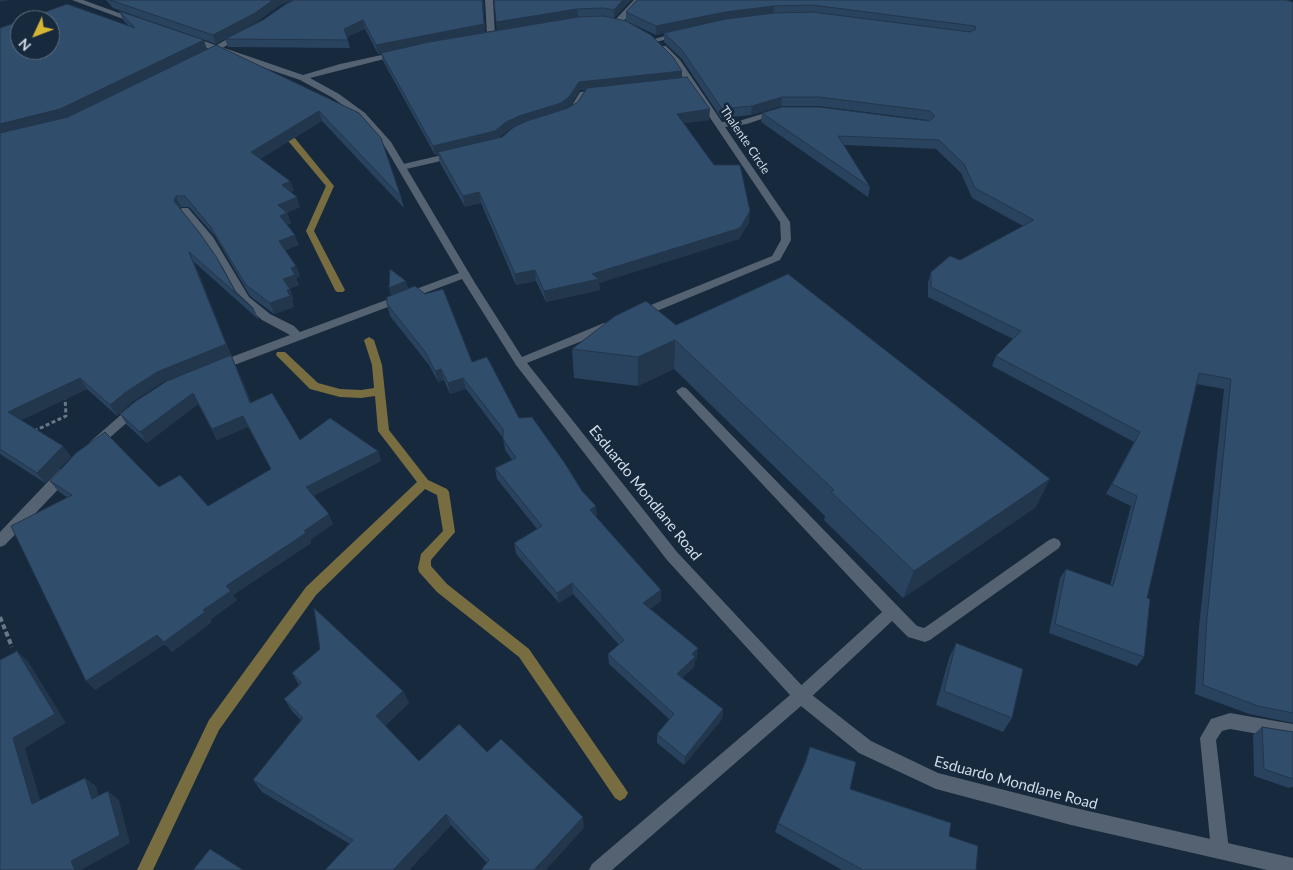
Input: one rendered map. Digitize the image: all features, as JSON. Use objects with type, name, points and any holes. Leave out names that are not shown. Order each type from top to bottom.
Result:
[{"type":"street","points":[[76,0],[150,26]]},
{"type":"street","points":[[489,0],[492,35]]},
{"type":"street","points":[[629,25],[614,22],[638,0]]},
{"type":"street","points":[[215,50],[246,32]]},
{"type":"street","name":"Thalente Circle","points":[[520,362],[776,258],[786,240],[786,222],[719,124],[686,83],[677,62],[652,38],[683,33]]},
{"type":"street","name":"Esduardo Mondlane Road","points":[[178,35],[215,50],[303,78],[336,96],[362,115],[388,144],[520,362],[672,556],[801,696],[865,747],[936,781],[1071,816],[1293,867]]},
{"type":"street","points":[[303,78],[343,66],[404,52]]},
{"type":"street","points":[[557,118],[574,109],[583,94],[607,91]]},
{"type":"street","points":[[719,124],[744,122],[759,116],[790,111]]},
{"type":"street","points":[[402,167],[465,153]]},
{"type":"street","points":[[185,210],[209,239],[245,299],[266,317],[290,329],[298,336]]},
{"type":"street","points":[[206,371],[466,274]]},
{"type":"street","points":[[682,391],[913,632],[925,635],[1054,544]]},
{"type":"street","points":[[84,453],[143,404]]},
{"type":"street","points":[[0,541],[70,467]]},
{"type":"street","points":[[598,870],[801,696],[892,612]]},
{"type":"street","points":[[1220,850],[1208,738],[1217,724],[1230,721],[1293,732]]},
{"type":"path","points":[[33,431],[66,416],[64,388]]},
{"type":"path","points":[[0,617],[12,647]]},
{"type":"building","points":[[110,0],[273,0],[255,13],[213,35]]},
{"type":"building","points":[[294,0],[482,0],[484,24],[376,45],[363,20],[344,29],[348,40],[225,39],[263,20]]},
{"type":"building","points":[[494,0],[623,0],[614,10],[604,8],[577,9],[496,22]]},
{"type":"building","points":[[637,0],[1286,0],[1293,2],[1293,713],[1258,706],[1203,685],[1207,618],[1231,379],[1199,373],[1147,598],[1150,599],[1144,657],[1055,624],[1066,569],[1113,586],[1137,496],[1112,484],[1140,432],[996,356],[1021,331],[931,287],[931,272],[950,256],[960,260],[1034,220],[975,188],[964,164],[939,140],[838,136],[870,187],[762,113],[782,107],[819,107],[929,121],[935,116],[930,111],[819,97],[782,97],[752,106],[722,109],[682,50],[664,33],[726,19],[774,13],[812,12],[970,32],[976,29],[975,26],[812,5],[774,6],[725,12],[656,26],[626,12]]},
{"type":"building","points":[[67,4],[135,28],[119,11],[204,40],[60,109],[0,124],[0,28],[10,24],[10,60],[60,60],[60,10],[50,10]]},
{"type":"building","points":[[604,16],[626,21],[651,35],[673,57],[682,71],[579,82],[569,97],[561,103],[519,116],[506,122],[495,131],[433,146],[381,53],[429,42],[578,17]]},
{"type":"building","points":[[216,45],[359,113],[381,138],[401,197],[319,111],[251,152],[290,181],[282,185],[297,197],[278,205],[287,213],[280,216],[295,235],[279,241],[296,266],[291,268],[295,275],[283,279],[290,289],[287,290],[290,296],[270,303],[246,285],[210,226],[185,196],[176,196],[174,201],[217,258],[235,291],[254,309],[189,252],[226,344],[157,372],[110,405],[80,378],[8,412],[63,446],[37,473],[0,449],[0,133],[68,117]]},
{"type":"building","points":[[687,77],[710,109],[677,114],[714,165],[740,165],[750,211],[740,228],[592,274],[599,279],[544,291],[535,270],[515,274],[479,192],[463,196],[438,152],[502,137],[514,127],[527,121],[568,108],[578,102],[587,88]]},
{"type":"building","points":[[390,269],[406,281],[389,288]]},
{"type":"building","points":[[788,274],[1050,479],[914,571],[831,492],[834,490],[675,340],[638,357],[572,349],[615,316],[646,301],[676,325]]},
{"type":"building","points":[[415,286],[425,294],[443,289],[472,362],[487,357],[519,418],[532,417],[582,491],[596,506],[590,510],[661,590],[643,603],[698,648],[692,654],[695,657],[677,674],[723,709],[685,757],[657,734],[674,714],[608,654],[624,640],[572,583],[557,593],[514,543],[542,526],[495,468],[516,458],[503,439],[503,429],[463,378],[448,383],[441,369],[435,371],[426,353],[387,304],[387,297]]},
{"type":"building","points":[[231,355],[250,403],[272,393],[300,440],[330,418],[378,451],[306,487],[329,514],[304,531],[306,533],[226,586],[231,591],[203,610],[205,612],[164,642],[157,635],[86,681],[11,526],[72,495],[50,481],[76,453],[105,432],[159,487],[180,475],[208,506],[271,469],[243,416],[212,429],[193,393],[140,432],[120,414],[167,381]]},
{"type":"building","points":[[314,608],[403,691],[376,716],[419,761],[459,724],[487,752],[501,739],[583,817],[534,870],[481,870],[489,860],[446,814],[393,870],[325,870],[353,840],[253,780],[303,718],[284,699],[302,683],[292,673],[320,649]]},
{"type":"building","points":[[956,643],[1023,669],[1012,718],[944,691]]},
{"type":"building","points":[[17,651],[55,714],[13,738],[32,804],[85,778],[92,799],[108,791],[120,835],[71,861],[75,870],[0,870],[0,660]]},
{"type":"building","points":[[1262,727],[1293,732],[1293,779],[1264,769]]},
{"type":"building","points":[[810,747],[856,762],[850,789],[951,823],[949,836],[978,846],[976,870],[863,870],[778,823],[806,761]]},
{"type":"building","points":[[210,849],[243,870],[193,870]]},
{"type":"waterway","points":[[282,128],[330,186],[310,231],[340,290]]},
{"type":"waterway","points":[[369,340],[377,365],[380,391]]},
{"type":"waterway","points":[[281,355],[314,386],[340,393],[361,394],[380,391]]},
{"type":"waterway","points":[[380,391],[384,431],[424,483]]},
{"type":"waterway","points":[[145,870],[214,725],[311,591],[424,483]]},
{"type":"waterway","points":[[424,483],[443,492],[449,532],[425,558],[424,568],[442,588],[524,653],[620,793]]}]
